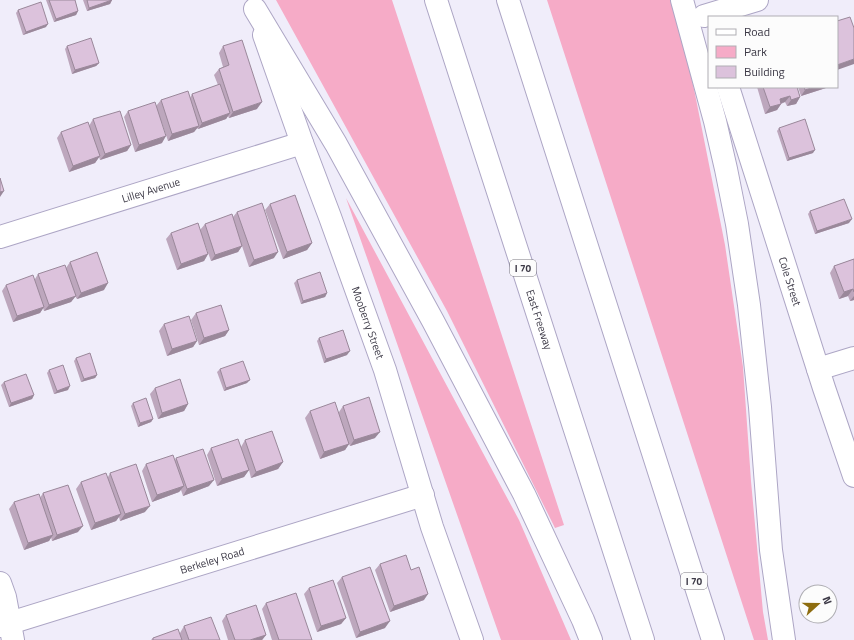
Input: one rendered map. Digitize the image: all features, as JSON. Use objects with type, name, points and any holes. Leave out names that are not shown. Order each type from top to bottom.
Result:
[{"type":"main road","name":"East Freeway","points":[[436,0],[643,640]]},
{"type":"main road","name":"I 70","points":[[508,0],[713,640]]},
{"type":"main road","points":[[682,0],[715,121],[737,224],[749,305],[760,407],[771,550],[784,640]]},
{"type":"main road","points":[[704,15],[757,0]]},
{"type":"main road","name":"Mooberry Street","points":[[472,640],[432,527],[386,370],[302,143],[256,9],[336,144],[433,321],[524,494],[591,640]]},
{"type":"main road","name":"Cole Street","points":[[728,88],[818,369],[854,476]]},
{"type":"main road","name":"Lilley Avenue","points":[[0,237],[302,143]]},
{"type":"main road","points":[[818,369],[854,358]]},
{"type":"main road","name":"Berkeley Road","points":[[7,629],[423,495]]},
{"type":"main road","points":[[0,584],[5,597],[7,629]]},
{"type":"green space","points":[[276,0],[392,0],[564,525],[555,528],[447,311]]},
{"type":"green space","points":[[547,0],[673,0],[694,89],[725,245],[743,367],[751,481],[763,612],[768,640],[754,640]]},
{"type":"green space","points":[[346,198],[519,520],[571,640],[501,640]]},
{"type":"building","points":[[49,0],[75,0],[78,11],[56,19]]},
{"type":"building","points":[[87,0],[112,0],[89,8]]},
{"type":"building","points":[[41,2],[48,24],[26,32],[18,10]]},
{"type":"building","points":[[850,17],[854,28],[854,59],[838,65],[838,21]]},
{"type":"building","points":[[91,38],[99,63],[75,70],[67,46]]},
{"type":"building","points":[[242,40],[262,102],[233,112],[219,69],[229,65],[223,46]]},
{"type":"building","points":[[220,84],[230,113],[202,123],[192,94]]},
{"type":"building","points":[[763,88],[797,88],[800,97],[791,100],[790,96],[780,99],[781,104],[770,107]]},
{"type":"building","points":[[188,91],[199,126],[172,134],[161,100]]},
{"type":"building","points":[[155,102],[166,136],[139,145],[128,111]]},
{"type":"building","points":[[120,111],[131,145],[105,154],[93,119]]},
{"type":"building","points":[[805,119],[815,150],[789,158],[779,128]]},
{"type":"building","points":[[88,122],[100,156],[73,166],[61,132]]},
{"type":"building","points":[[0,178],[4,191],[0,192]]},
{"type":"building","points":[[295,195],[312,243],[287,252],[270,204]]},
{"type":"building","points":[[844,199],[852,219],[817,231],[810,211]]},
{"type":"building","points":[[262,203],[278,252],[254,260],[237,212]]},
{"type":"building","points":[[232,214],[242,246],[215,255],[205,224]]},
{"type":"building","points":[[198,223],[208,254],[181,264],[171,233]]},
{"type":"building","points":[[97,252],[108,283],[81,293],[70,262]]},
{"type":"building","points":[[854,259],[854,292],[853,289],[844,292],[834,266]]},
{"type":"building","points":[[65,265],[76,296],[49,305],[38,274]]},
{"type":"building","points":[[320,272],[327,293],[303,301],[297,280]]},
{"type":"building","points":[[33,275],[44,307],[17,316],[6,285]]},
{"type":"building","points":[[221,305],[229,330],[204,338],[196,313]]},
{"type":"building","points":[[189,316],[197,341],[172,349],[164,324]]},
{"type":"building","points":[[343,330],[350,351],[326,359],[319,338]]},
{"type":"building","points":[[90,353],[97,375],[84,379],[76,358]]},
{"type":"building","points":[[243,361],[250,380],[226,388],[220,369]]},
{"type":"building","points":[[63,365],[70,386],[57,391],[49,370]]},
{"type":"building","points":[[26,374],[34,395],[11,403],[4,382]]},
{"type":"building","points":[[180,379],[188,404],[162,413],[155,388]]},
{"type":"building","points":[[369,397],[380,432],[354,440],[343,406]]},
{"type":"building","points":[[146,398],[153,419],[140,423],[133,403]]},
{"type":"building","points":[[335,402],[349,444],[324,452],[310,411]]},
{"type":"building","points":[[272,431],[283,462],[256,472],[245,440]]},
{"type":"building","points":[[238,439],[249,470],[222,479],[211,448]]},
{"type":"building","points":[[203,449],[214,480],[187,489],[176,458]]},
{"type":"building","points":[[173,455],[184,486],[157,495],[146,464]]},
{"type":"building","points":[[136,464],[150,506],[125,514],[110,473]]},
{"type":"building","points":[[106,473],[121,514],[95,523],[81,482]]},
{"type":"building","points":[[68,485],[83,526],[57,535],[43,493]]},
{"type":"building","points":[[39,494],[53,535],[28,543],[14,502]]},
{"type":"building","points":[[406,555],[411,570],[419,567],[428,594],[394,606],[380,564]]},
{"type":"building","points":[[370,567],[390,621],[360,632],[342,577]]},
{"type":"building","points":[[333,580],[346,618],[321,626],[309,588]]},
{"type":"building","points":[[296,593],[312,640],[279,640],[266,603]]},
{"type":"building","points":[[256,605],[266,635],[250,640],[235,640],[226,615]]},
{"type":"building","points":[[211,617],[220,640],[189,640],[184,626]]},
{"type":"building","points":[[178,629],[182,640],[153,640],[153,638]]}]
